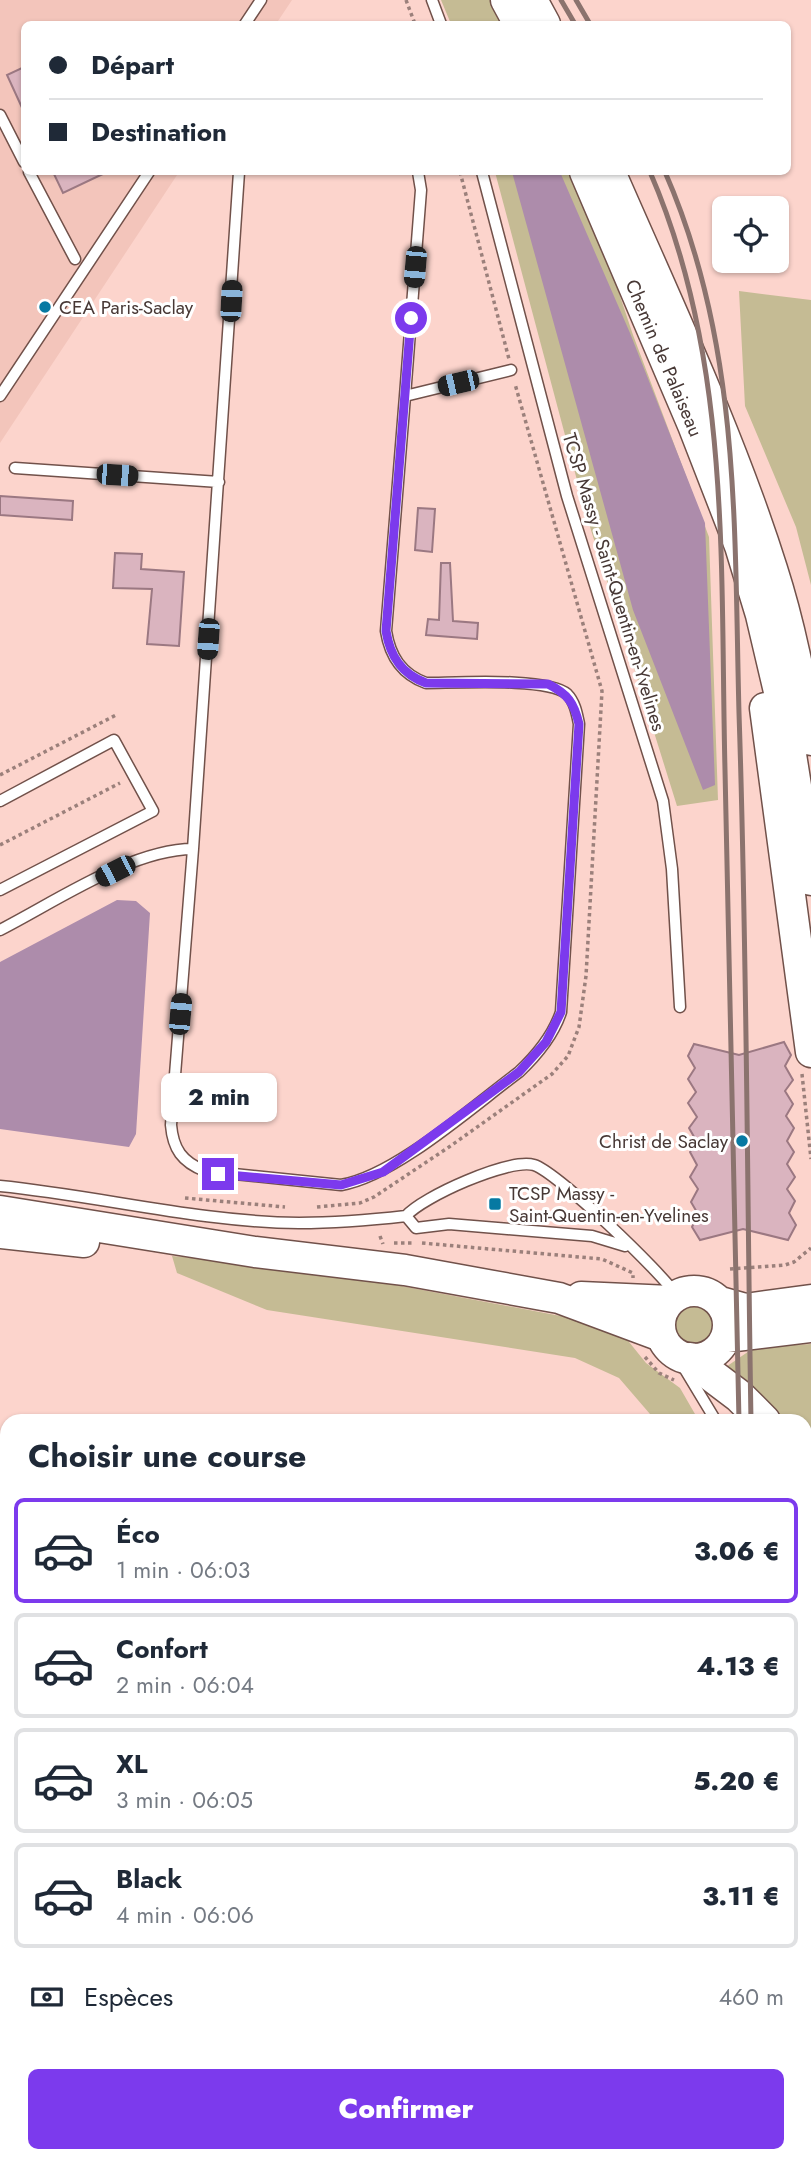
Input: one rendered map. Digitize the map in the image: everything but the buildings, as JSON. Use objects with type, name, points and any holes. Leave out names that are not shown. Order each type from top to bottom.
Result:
[{"type":"highway","points":[[675,1349],[739,1396],[757,1414]]},
{"type":"main road","points":[[506,0],[517,21]]},
{"type":"main road","points":[[532,0],[543,21]]},
{"type":"main road","name":"Chemin de Palaiseau","points":[[586,175],[693,425],[740,546]]},
{"type":"main road","name":"Chemin de Palaiseau","points":[[611,175],[726,440]]},
{"type":"main road","points":[[726,440],[766,503],[811,648]]},
{"type":"main road","points":[[726,440],[772,569],[788,628],[811,740]]},
{"type":"main road","points":[[740,546],[761,615],[785,718],[811,880]]},
{"type":"main road","points":[[740,546],[744,611],[764,705],[806,1057]]},
{"type":"main road","points":[[0,1211],[255,1252],[405,1270],[559,1298],[673,1298],[698,1290],[713,1295],[720,1302],[728,1318],[727,1337]]},
{"type":"main road","points":[[0,1233],[181,1251],[255,1252]]},
{"type":"main road","points":[[559,1298],[675,1349],[709,1356],[727,1337],[811,1327]]},
{"type":"main road","points":[[673,1298],[660,1319],[675,1349]]},
{"type":"main road","points":[[720,1302],[732,1308],[745,1309],[811,1300]]},
{"type":"lane","points":[[247,21],[261,0]]},
{"type":"lane","points":[[432,0],[439,21]]},
{"type":"lane","points":[[0,114],[21,156]]},
{"type":"lane","points":[[31,175],[75,259]]},
{"type":"lane","points":[[0,396],[147,175]]},
{"type":"lane","points":[[239,175],[193,849],[171,1125],[175,1149],[192,1166],[218,1174],[341,1185],[383,1172],[519,1072],[556,1027],[561,1012],[579,724],[575,707],[566,694],[548,684],[426,683],[412,678],[389,650],[386,631],[421,190],[418,175]]},
{"type":"lane","name":"TCSP Massy - Saint-Quentin-en-Yvelines","points":[[483,175],[567,496],[663,801],[673,882],[680,1007]]},
{"type":"lane","points":[[405,396],[511,370]]},
{"type":"lane","points":[[15,468],[219,482]]},
{"type":"lane","points":[[0,801],[114,740],[153,811],[0,890]]},
{"type":"lane","points":[[0,930],[137,859],[169,849],[193,849]]},
{"type":"lane","points":[[0,1186],[232,1218],[299,1223],[364,1222],[406,1216],[473,1177],[522,1163],[535,1165],[555,1178],[657,1272],[673,1298]]},
{"type":"lane","points":[[406,1216],[416,1228],[449,1224],[592,1236],[629,1248]]},
{"type":"lane","points":[[675,1349],[712,1414]]},
{"type":"path","points":[[406,0],[414,21]]},
{"type":"path","points":[[315,1207],[360,1203],[374,1197],[552,1074],[568,1056],[579,1027],[586,976],[602,691],[553,527],[461,175]]},
{"type":"path","points":[[0,775],[116,716]]},
{"type":"path","points":[[0,845],[120,783]]},
{"type":"path","points":[[806,1057],[811,1159]]},
{"type":"path","points":[[177,1197],[290,1207]]},
{"type":"path","points":[[374,1197],[376,1204]]},
{"type":"path","points":[[380,1236],[382,1244],[472,1245],[602,1259],[625,1268]]},
{"type":"path","points":[[730,1269],[785,1265],[794,1262],[811,1248]]},
{"type":"shaded area","name":"CEA Paris-Saclay","points":[[0,0],[292,0],[278,21],[21,21],[21,175],[177,175],[0,443]]},
{"type":"shaded area","points":[[441,0],[492,0],[503,21],[450,21]]},
{"type":"shaded area","points":[[496,175],[573,175],[601,239],[633,335],[709,537],[718,800],[677,806],[586,514]]},
{"type":"shaded area","points":[[513,175],[561,175],[630,333],[705,523],[715,785],[703,790],[633,610]]},
{"type":"shaded area","points":[[739,291],[811,300],[811,585],[796,527],[745,406]]},
{"type":"shaded area","points":[[117,900],[136,901],[150,913],[136,1134],[129,1147],[0,1129],[0,962]]},
{"type":"shaded area","points":[[172,1256],[311,1269],[587,1321],[621,1332],[646,1363],[680,1388],[695,1414],[650,1414],[619,1378],[575,1358],[267,1310],[177,1273]]},
{"type":"shaded area","points":[[695,1303],[710,1310],[717,1325],[710,1340],[695,1347],[680,1340],[673,1325],[680,1310]]},
{"type":"shaded area","points":[[811,1344],[811,1414],[767,1414],[720,1371],[755,1347]]},
{"type":"railway","points":[[561,0],[573,21]]},
{"type":"railway","points":[[576,0],[588,21]]},
{"type":"railway","points":[[651,175],[677,243],[696,316],[716,466],[723,618],[739,1414]]},
{"type":"railway","points":[[666,175],[690,237],[708,303],[729,438],[736,574],[744,890],[751,1414]]},
{"type":"place","name":"CEA Paris-Saclay","points":[[45,307]]},
{"type":"place","name":"Christ de Saclay","points":[[742,1141]]},
{"type":"place","name":"TCSP Massy - Saint-Quentin-en-Yvelines","points":[[495,1204]]},
{"type":"route","points":[[218,1174],[341,1185],[356,1183],[383,1172],[519,1072],[546,1042],[556,1027],[561,1012],[579,724],[575,707],[566,694],[548,684],[426,683],[412,678],[389,650],[386,631],[411,318]]}]
